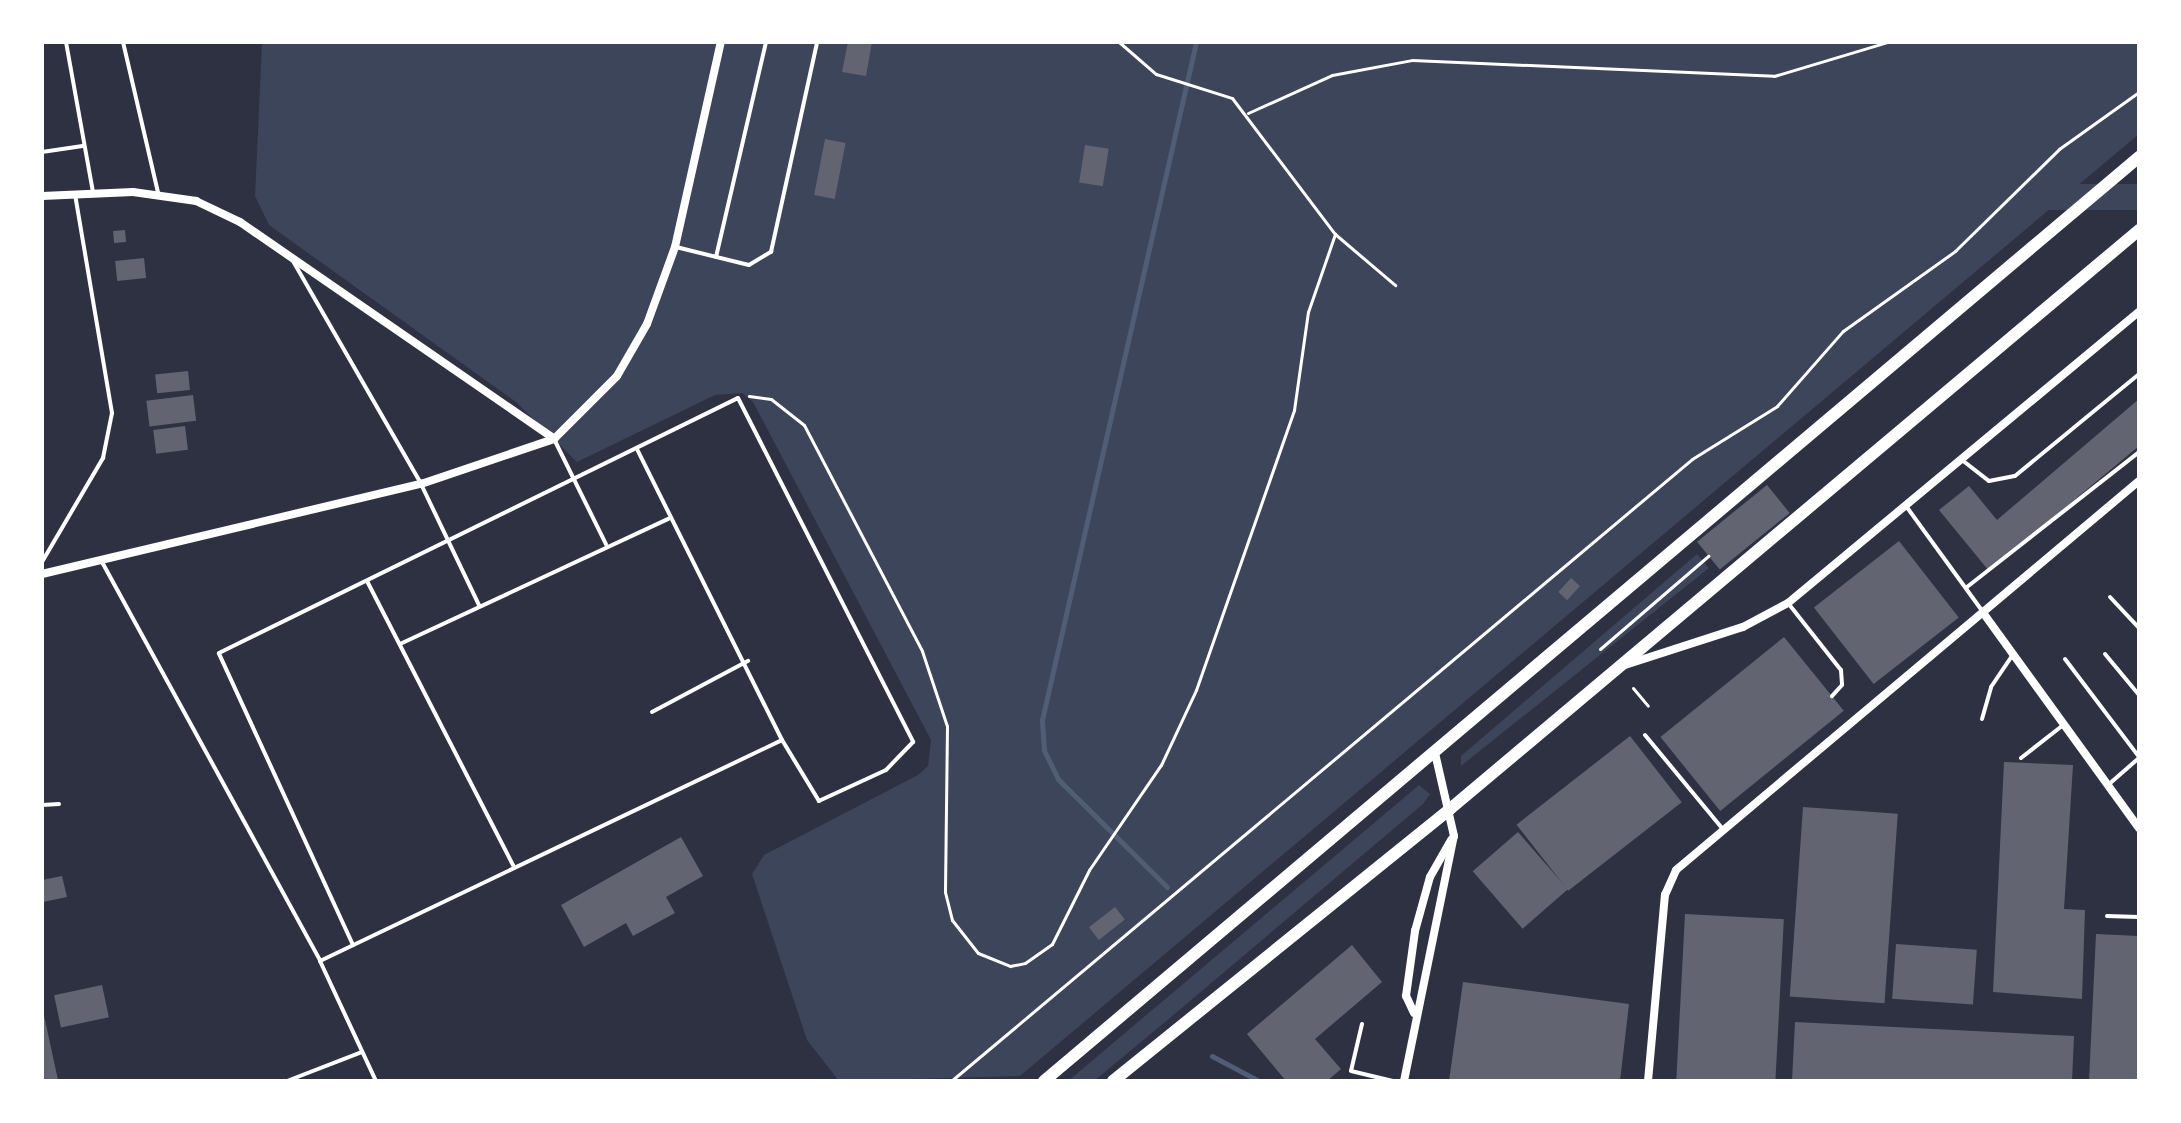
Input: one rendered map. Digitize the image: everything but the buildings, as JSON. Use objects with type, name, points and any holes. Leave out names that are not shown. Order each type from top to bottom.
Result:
[{"type":"main road","points":[[1044,1081],[2139,157]]},
{"type":"main road","points":[[1113,1081],[1450,809],[2139,230]]},
{"type":"street","points":[[42,574],[421,484],[554,439],[617,376],[647,324],[675,247],[721,42]]},
{"type":"street","points":[[42,196],[93,192],[158,193],[229,217],[554,439]]},
{"type":"street","points":[[1616,668],[1743,627],[1788,603],[2136,315]]},
{"type":"street","points":[[1648,1081],[1665,895],[1676,870],[1722,828],[1984,614],[2139,481]]},
{"type":"street","points":[[1984,614],[2139,828]]},
{"type":"street","points":[[1404,1081],[1414,1013],[1454,836],[1435,753]]},
{"type":"street","points":[[1414,1013],[1406,996],[1415,931],[1430,877],[1454,836]]},
{"type":"lane","points":[[66,42],[93,192]]},
{"type":"lane","points":[[123,42],[158,193]]},
{"type":"lane","points":[[716,257],[766,42]]},
{"type":"lane","points":[[675,247],[749,265],[771,252],[817,42]]},
{"type":"lane","points":[[42,152],[83,146]]},
{"type":"lane","points":[[42,562],[103,458],[112,413],[75,194]]},
{"type":"lane","points":[[292,259],[421,484],[479,605]]},
{"type":"lane","points":[[2136,315],[2139,326]]},
{"type":"lane","points":[[1962,460],[1989,481],[2015,476],[2139,374]]},
{"type":"lane","points":[[353,945],[219,653],[638,451],[738,398],[913,742],[886,770],[819,801],[782,740],[748,661],[668,519],[638,451]]},
{"type":"lane","points":[[554,439],[606,545]]},
{"type":"lane","points":[[1967,587],[2139,452]]},
{"type":"lane","points":[[1905,505],[1984,614]]},
{"type":"lane","points":[[400,644],[606,545],[668,519]]},
{"type":"lane","points":[[102,562],[320,961],[376,1081]]},
{"type":"lane","points":[[367,581],[514,867]]},
{"type":"lane","points":[[2110,597],[2139,628]]},
{"type":"lane","points":[[1788,603],[1841,670],[1842,685],[1832,696]]},
{"type":"lane","points":[[1982,719],[1991,687],[2014,654]]},
{"type":"lane","points":[[2105,654],[2139,695]]},
{"type":"lane","points":[[2065,659],[2139,758],[2108,785]]},
{"type":"lane","points":[[652,712],[748,661]]},
{"type":"lane","points":[[2021,758],[2064,724]]},
{"type":"lane","points":[[1645,735],[1722,828]]},
{"type":"lane","points":[[320,961],[782,740]]},
{"type":"lane","points":[[42,805],[59,804]]},
{"type":"lane","points":[[2107,916],[2139,917]]},
{"type":"lane","points":[[1362,1024],[1351,1071],[1393,1081]]},
{"type":"lane","points":[[287,1081],[362,1052]]},
{"type":"path","points":[[1119,42],[1144,67],[1204,88],[1248,113],[1335,234],[1395,285]]},
{"type":"path","points":[[1248,113],[1332,75],[1398,62],[1774,76],[1887,42]]},
{"type":"path","points":[[951,1081],[1692,459],[1777,406],[1843,331],[1955,251],[2048,158],[2139,92]]},
{"type":"path","points":[[738,398],[771,399],[804,425],[922,651],[947,726],[945,892],[964,942],[1010,966],[1042,955],[1109,842],[1122,827],[1196,690],[1294,410],[1308,312],[1335,234]]},
{"type":"path","points":[[1600,649],[1708,556]]},
{"type":"path","points":[[1633,688],[1648,706]]},
{"type":"shaded area","points":[[262,42],[2139,42],[2139,134],[1020,1076],[839,1081],[807,1040],[752,874],[764,855],[918,775],[928,766],[931,740],[753,402],[742,393],[715,395],[577,462],[516,402],[269,225],[255,196]]},
{"type":"shaded area","points":[[1668,184],[2139,184],[2139,210],[1668,210]]},
{"type":"shaded area","points":[[1697,554],[1709,568],[1461,766],[1461,756]]},
{"type":"shaded area","points":[[1419,785],[1430,794],[1423,804],[1164,1023],[1094,1081],[1068,1081]]},
{"type":"waterway","points":[[1167,887],[1058,779],[1044,750],[1042,720],[1196,42]]},
{"type":"waterway","points":[[1212,1056],[1259,1081]]}]
